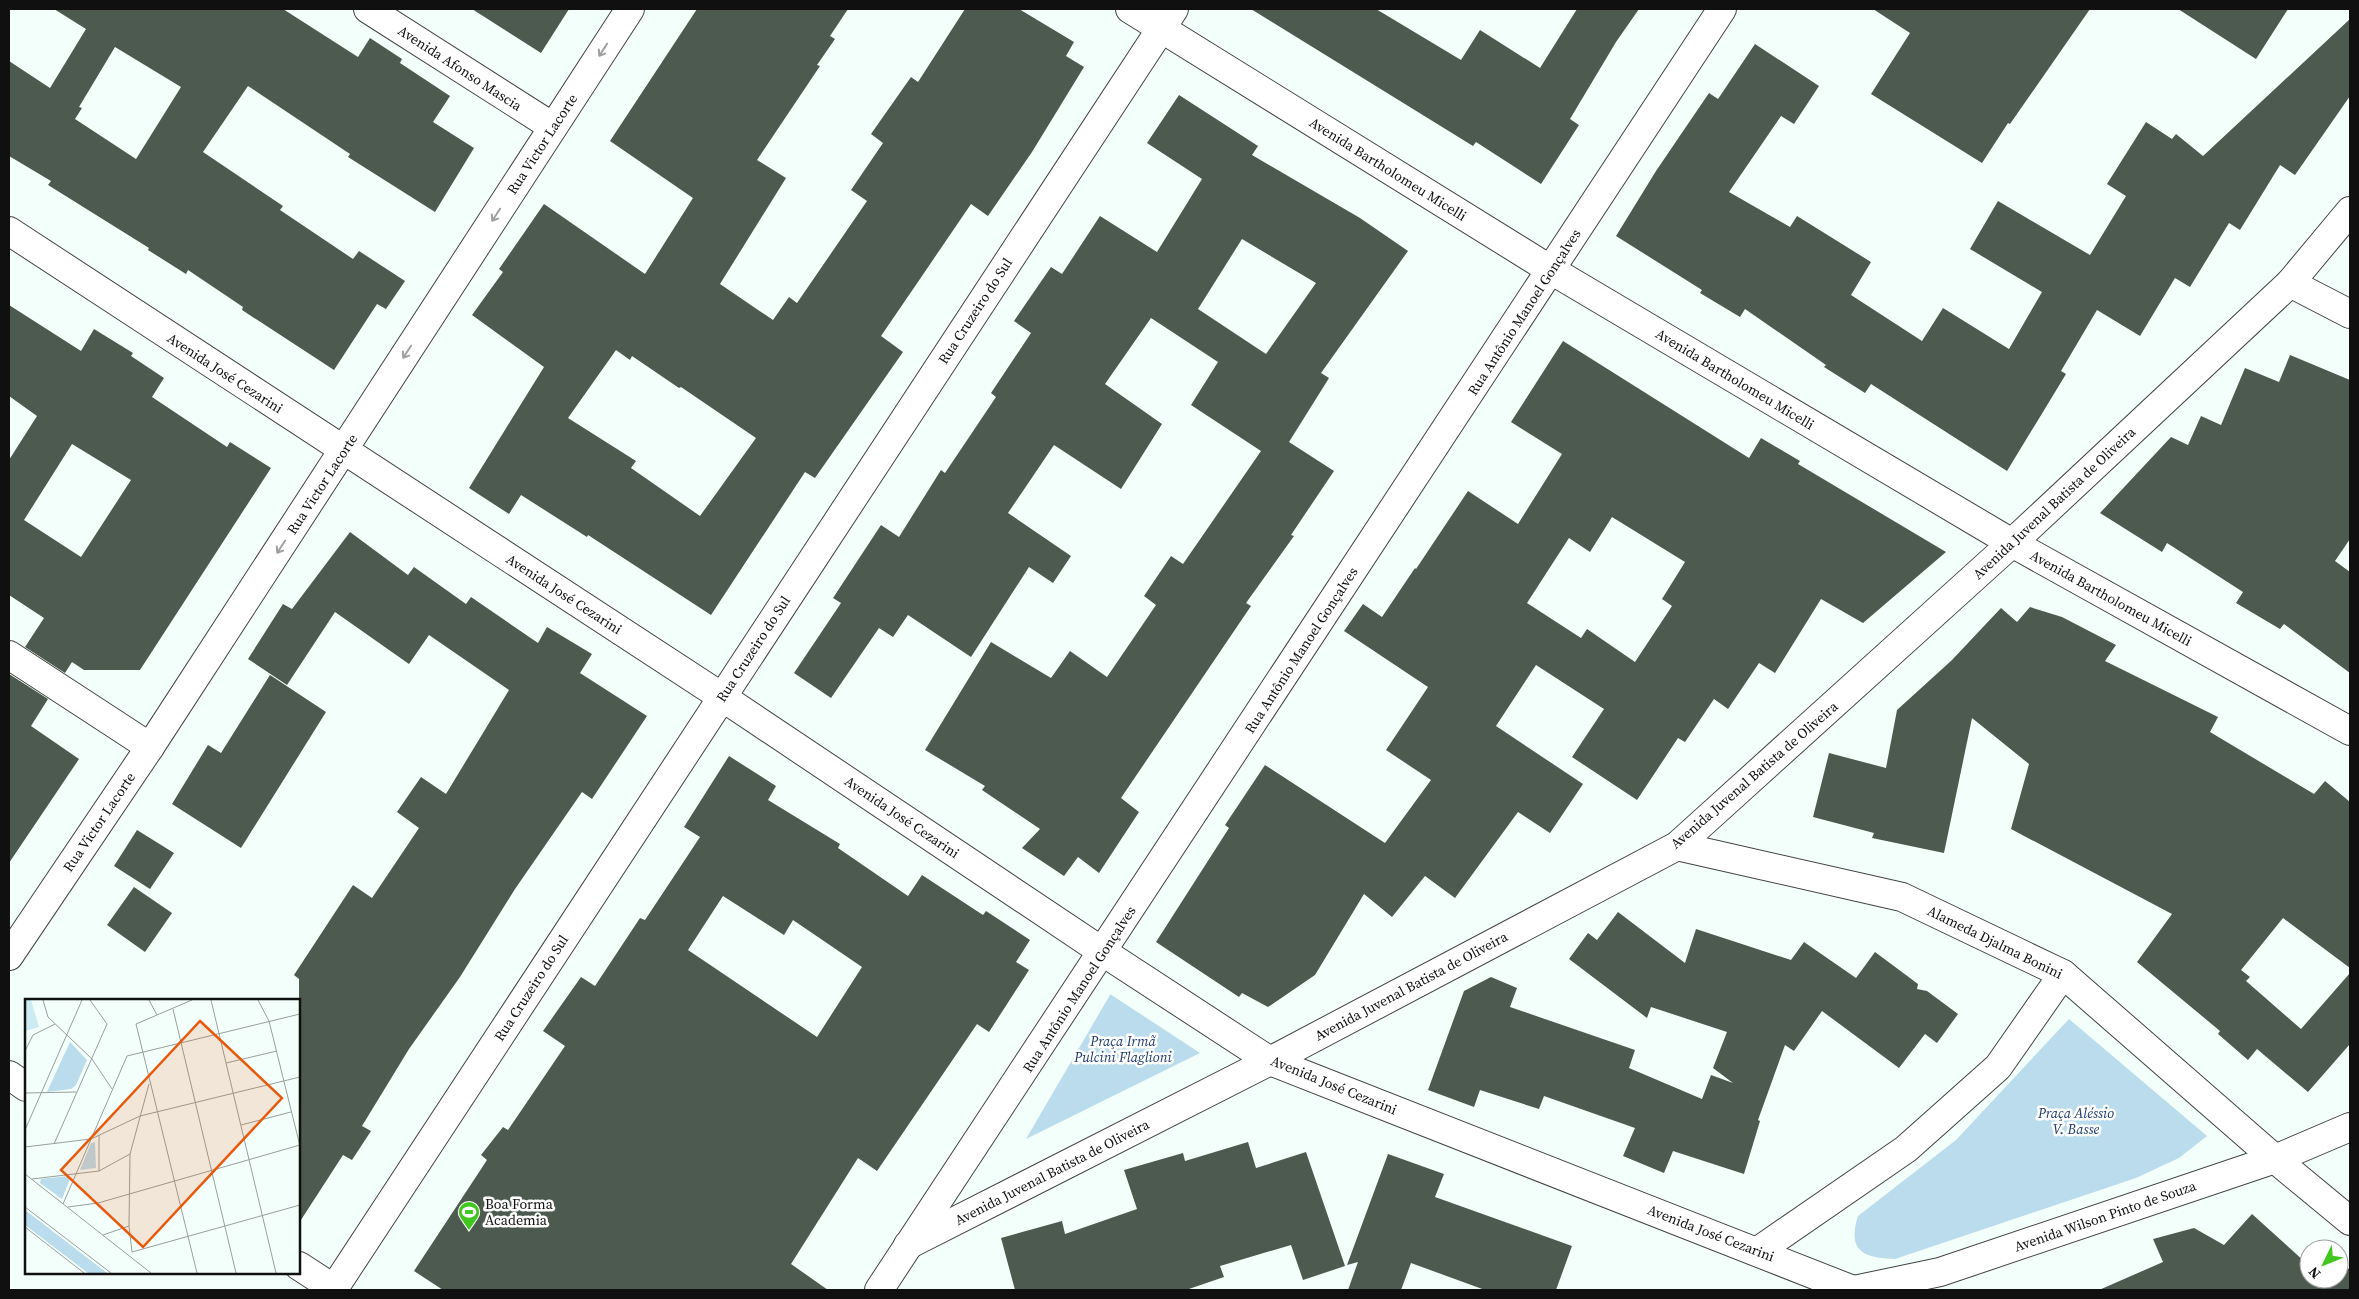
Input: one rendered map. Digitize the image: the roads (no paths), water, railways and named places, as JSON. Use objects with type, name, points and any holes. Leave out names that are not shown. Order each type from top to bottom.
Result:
[{"type":"street","name":"Avenida Afonso Mascia","points":[[368,9],[553,127]]},
{"type":"street","name":"Rua Victor Lacorte","points":[[9,956],[150,747],[630,9]]},
{"type":"street","name":"Avenida Bartholomeu Micelli","points":[[1130,9],[1167,18],[1551,270],[2012,543],[2350,731]]},
{"type":"street","name":"Rua Antônio Manoel Gonçalves","points":[[879,1290],[1722,9]]},
{"type":"street","name":"Rua Cruzeiro do Sul","points":[[335,1290],[1167,18]]},
{"type":"street","name":"Avenida Juvenal Batista de Oliveira","points":[[908,1245],[1270,1061],[1677,846],[2012,543],[2290,283],[2350,211]]},
{"type":"street","name":"Avenida José Cezarini","points":[[9,231],[343,451],[722,696],[1103,952],[1270,1061],[1854,1290]]},
{"type":"street","points":[[2290,283],[2350,314]]},
{"type":"street","points":[[9,655],[150,747]]},
{"type":"street","name":"Alameda Djalma Bonini","points":[[1677,846],[1902,897],[2064,974],[2275,1159],[2350,1221]]},
{"type":"street","points":[[1758,1251],[1906,1149],[1998,1067],[2064,974]]},
{"type":"street","points":[[9,1075],[25,1086]]},
{"type":"street","name":"Avenida Wilson Pinto de Souza","points":[[1854,1290],[1940,1272],[2275,1159],[2350,1127]]},
{"type":"street","points":[[300,1267],[335,1290]]},
{"type":"place","name":"Boa Forma Academia","points":[[469,1231]]},
{"type":"park label","name":"Praça Irmã Pulcini Flaglioni","points":[[1123,1050]]},
{"type":"park label","name":"Praça Aléssio V. Basse","points":[[2076,1122]]}]
